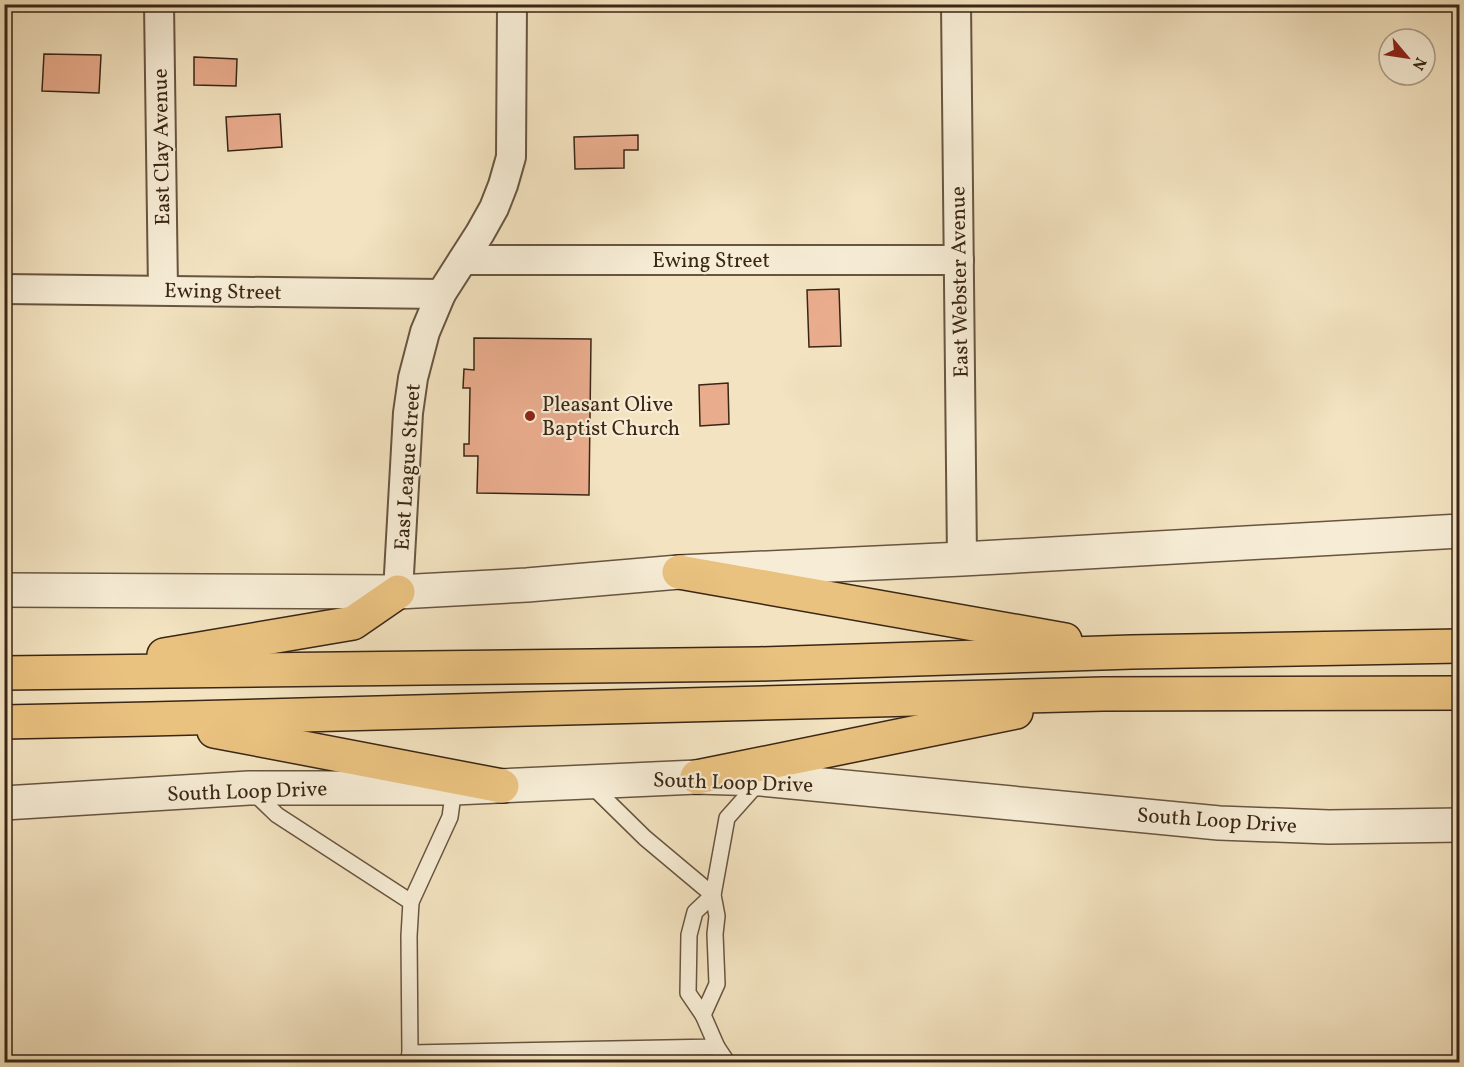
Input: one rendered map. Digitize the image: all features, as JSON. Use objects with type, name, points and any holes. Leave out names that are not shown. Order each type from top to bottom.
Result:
[{"type":"highway","points":[[679,572],[1132,652]]},
{"type":"highway","points":[[54,673],[353,623],[398,591]]},
{"type":"highway","points":[[4,673],[759,664],[1132,652],[1460,646]]},
{"type":"highway","points":[[4,722],[1103,694],[1460,693]]},
{"type":"highway","points":[[697,777],[1103,694]]},
{"type":"highway","points":[[150,719],[502,786]]},
{"type":"street","name":"East Clay Avenue","points":[[159,4],[163,290]]},
{"type":"street","name":"East League Street","points":[[398,591],[408,413],[413,378],[425,332],[441,294],[494,208],[511,157],[512,4]]},
{"type":"street","name":"East Webster Avenue","points":[[956,4],[962,559]]},
{"type":"street","name":"Ewing Street","points":[[462,260],[959,260]]},
{"type":"street","name":"Ewing Street","points":[[4,289],[441,294]]},
{"type":"street","points":[[4,590],[398,591],[527,585],[679,572],[962,559],[1460,531]]},
{"type":"street","name":"South Loop Drive","points":[[4,803],[249,788],[454,788],[697,777],[762,779],[1219,823],[1329,827],[1460,825]]},
{"type":"lane","points":[[703,1015],[717,984],[715,934],[717,916],[713,895],[727,818],[762,779]]},
{"type":"lane","points":[[587,781],[645,838],[713,895]]},
{"type":"lane","points":[[249,788],[277,815],[411,902]]},
{"type":"lane","points":[[454,788],[450,817],[411,902],[409,1058],[717,1047]]},
{"type":"lane","points":[[713,895],[695,912],[689,935],[688,993],[703,1015],[717,1047],[727,1062]]},
{"type":"building","points":[[44,54],[101,55],[99,93],[42,91]]},
{"type":"building","points":[[194,57],[237,59],[236,86],[194,85]]},
{"type":"building","points":[[280,114],[282,147],[228,151],[226,117]]},
{"type":"building","points":[[638,135],[638,150],[624,150],[624,168],[575,169],[574,137]]},
{"type":"building","points":[[839,289],[841,346],[809,347],[807,290]]},
{"type":"building","name":"Pleasant Olive Baptist Church","points":[[474,338],[591,339],[589,495],[477,493],[478,456],[464,456],[464,444],[469,444],[470,388],[463,388],[464,369],[474,370]]},
{"type":"building","points":[[728,383],[729,424],[700,426],[699,385]]},
{"type":"place","name":"Pleasant Olive Baptist Church","points":[[530,416]]}]
